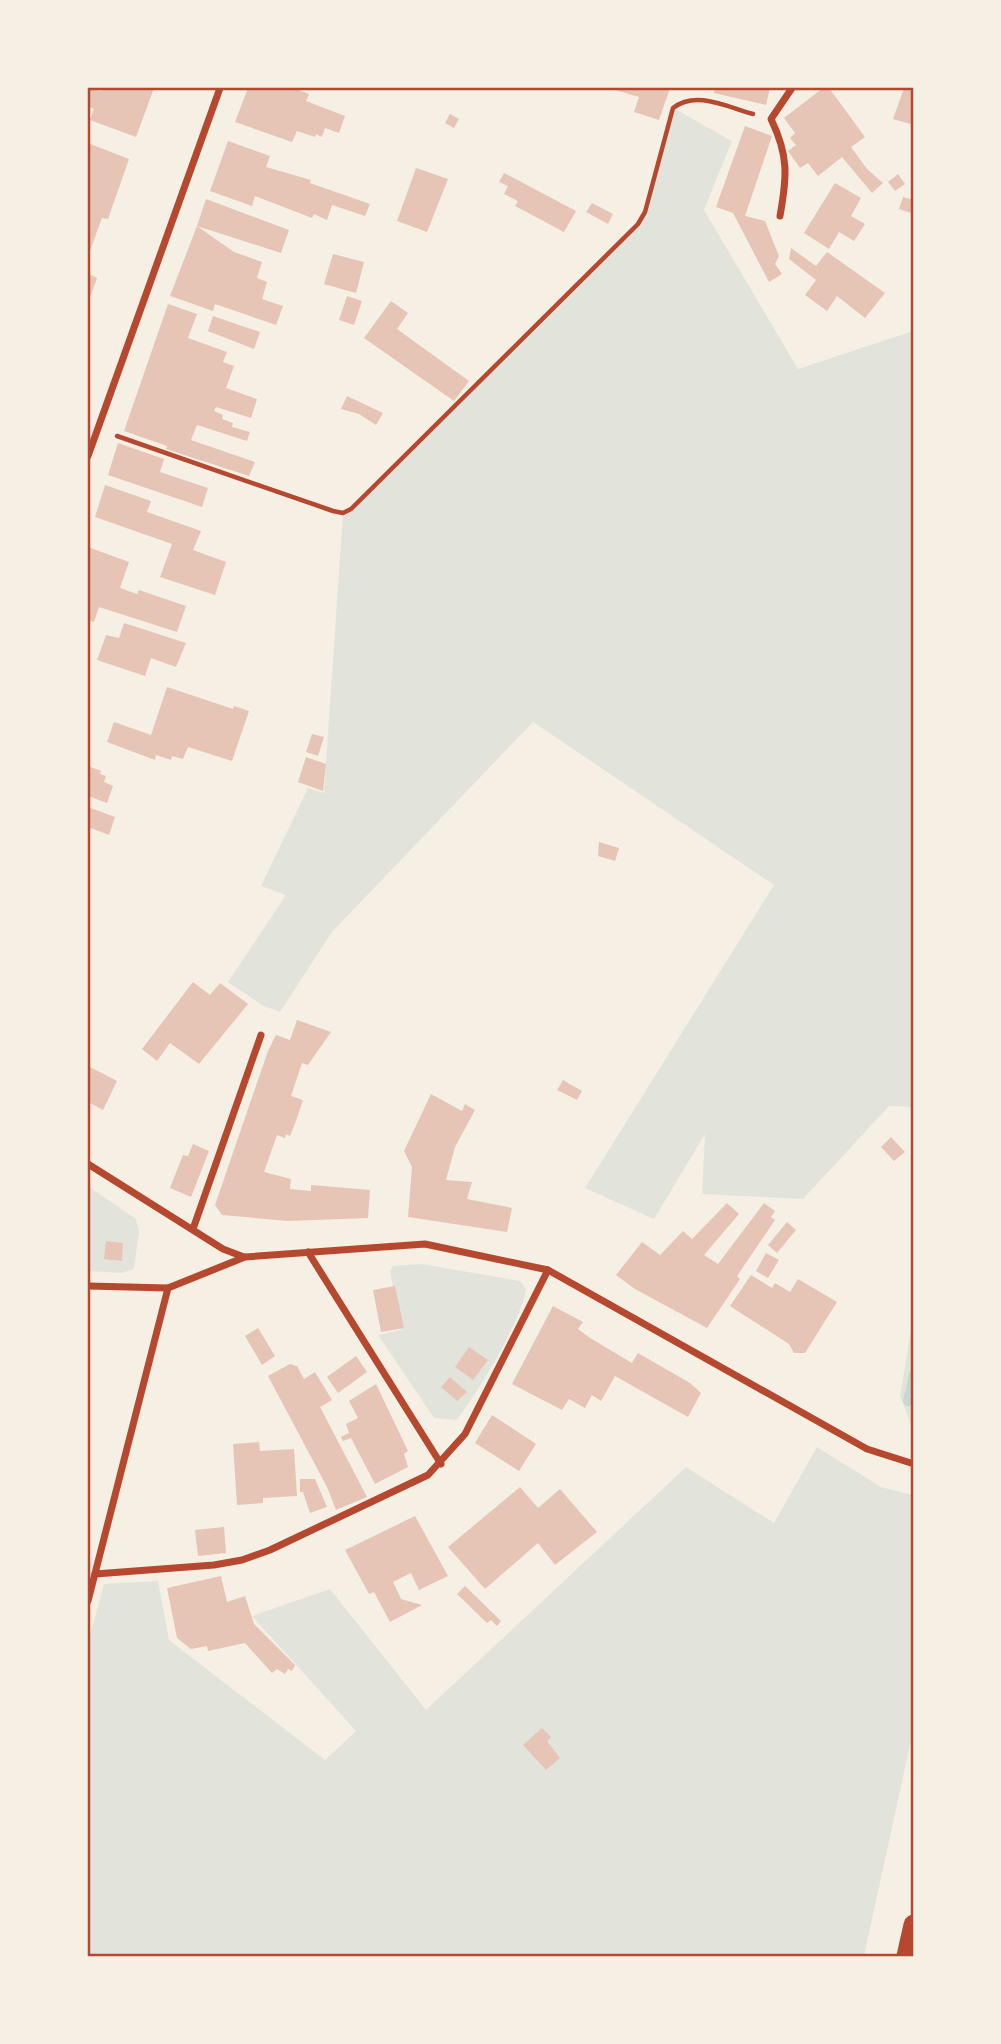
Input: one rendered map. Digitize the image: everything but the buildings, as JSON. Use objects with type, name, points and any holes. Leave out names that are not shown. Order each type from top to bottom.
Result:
[{"type":"highway","points":[[907,1956],[914,1926]]},
{"type":"street","points":[[88,456],[220,88]]},
{"type":"street","points":[[780,216],[787,175],[782,142],[771,120],[792,88]]},
{"type":"street","points":[[193,1229],[261,1035]]},
{"type":"street","points":[[88,1164],[223,1249],[244,1257]]},
{"type":"street","points":[[88,1286],[168,1288],[244,1257],[425,1244],[548,1270],[867,1449],[914,1464]]},
{"type":"street","points":[[308,1252],[440,1464]]},
{"type":"street","points":[[95,1574],[214,1565],[242,1560],[270,1550],[415,1484],[440,1464],[465,1434],[548,1270]]},
{"type":"street","points":[[88,1601],[168,1288]]},
{"type":"path","points":[[97,429],[343,513],[441,423],[638,224],[645,212],[673,108],[689,99],[699,99],[771,120]]},
{"type":"shaded area","points":[[673,108],[732,141],[704,210],[798,369],[913,331],[913,1107],[889,1106],[803,1199],[702,1194],[705,1134],[654,1219],[585,1188],[774,885],[533,722],[332,932],[280,1012],[262,1005],[228,982],[286,895],[261,886],[308,788],[324,793],[343,513],[351,509],[628,235],[645,212]]},
{"type":"shaded area","points":[[88,1186],[136,1219],[139,1232],[134,1269],[122,1273],[88,1271]]},
{"type":"shaded area","points":[[422,1264],[520,1281],[526,1289],[516,1319],[497,1357],[456,1420],[434,1418],[378,1335],[401,1330],[390,1271],[393,1266]]},
{"type":"shaded area","points":[[913,1319],[914,1429],[900,1396]]},
{"type":"shaded area","points":[[817,1447],[881,1487],[913,1495],[913,1731],[864,1956],[88,1956],[88,1643],[104,1584],[158,1581],[169,1640],[325,1760],[356,1731],[252,1616],[330,1589],[426,1710],[686,1467],[774,1523]]},
{"type":"waterway","points":[[908,1401],[914,1375]]}]
